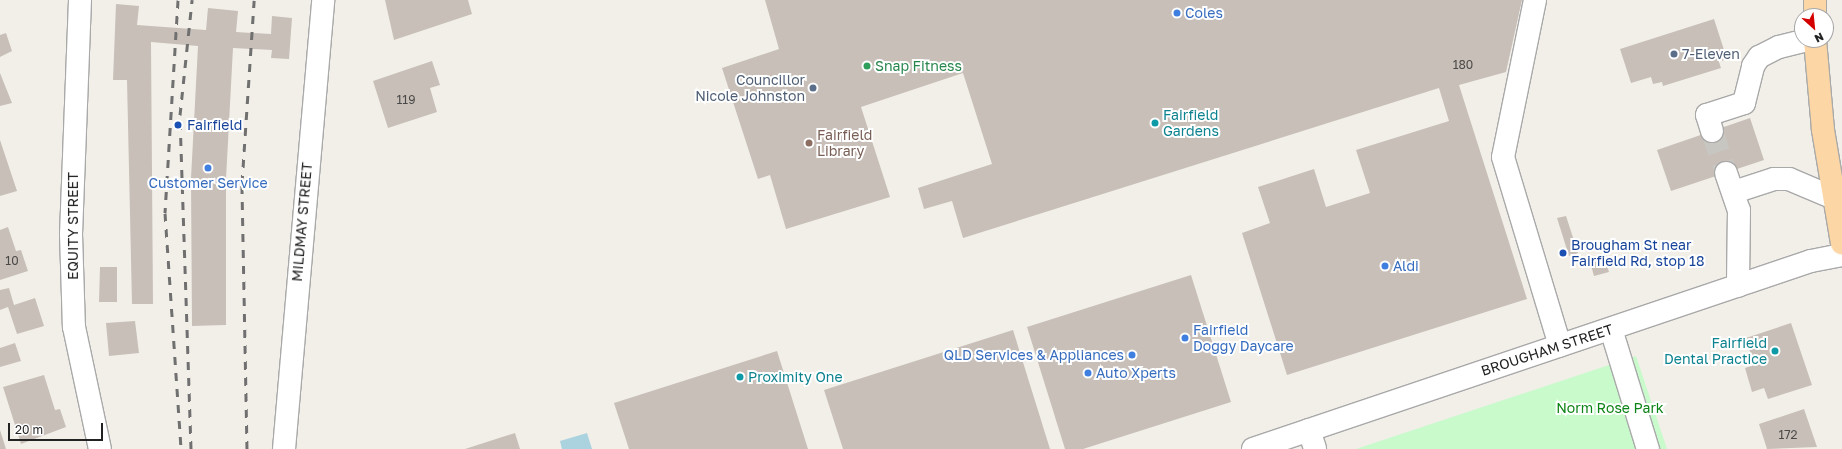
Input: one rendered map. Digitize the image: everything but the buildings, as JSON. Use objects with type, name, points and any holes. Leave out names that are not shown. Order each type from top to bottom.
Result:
[{"type":"main road","points":[[1816,48],[1834,198],[1842,243]]},
{"type":"street","name":"EQUITY STREET","points":[[80,0],[72,234],[74,327],[100,449]]},
{"type":"street","name":"MILDMAY STREET","points":[[285,447],[323,0]]},
{"type":"street","points":[[1535,0],[1503,157],[1560,346]]},
{"type":"street","points":[[1712,131],[1707,115],[1744,103],[1753,66],[1759,57],[1778,47],[1794,43]]},
{"type":"street","points":[[1738,286],[1739,210],[1730,182],[1790,179],[1834,198]]},
{"type":"street","name":"BROUGHAM STREET","points":[[1253,449],[1312,440],[1560,346],[1738,286],[1842,254]]},
{"type":"street","points":[[1611,329],[1648,449]]},
{"type":"green space","name":"Norm Rose Park","points":[[1636,356],[1667,449],[1356,449]]},
{"type":"water","points":[[587,433],[592,449],[562,449],[560,441]]},
{"type":"tunnel","points":[[1712,131],[1726,173]]},
{"type":"railway","points":[[178,0],[165,213],[181,449]]},
{"type":"railway","points":[[191,449],[180,115],[192,0]]},
{"type":"railway","points":[[247,449],[242,183],[254,0]]},
{"type":"place","name":"Coles","points":[[1177,13]]},
{"type":"place","name":"7-Eleven","points":[[1674,54]]},
{"type":"place","name":"Snap Fitness","points":[[867,66]]},
{"type":"place","name":"Councillor Nicole Johnston","points":[[813,88]]},
{"type":"place","name":"Fairfield Gardens","points":[[1155,123]]},
{"type":"place","name":"Fairfield","points":[[178,125]]},
{"type":"place","name":"Fairfield Library","points":[[809,143]]},
{"type":"place","name":"Customer Service","points":[[208,168]]},
{"type":"place","name":"Brougham St near Fairfield Rd, stop 18","points":[[1563,253]]},
{"type":"place","name":"Aldi","points":[[1385,266]]},
{"type":"place","name":"Fairfield Doggy Daycare","points":[[1185,338]]},
{"type":"place","name":"Fairfield Dental Practice","points":[[1775,351]]},
{"type":"place","name":"QLD Services & Appliances","points":[[1132,355]]},
{"type":"place","name":"Auto Xperts","points":[[1088,373]]},
{"type":"place","name":"Proximity One","points":[[740,377]]}]
